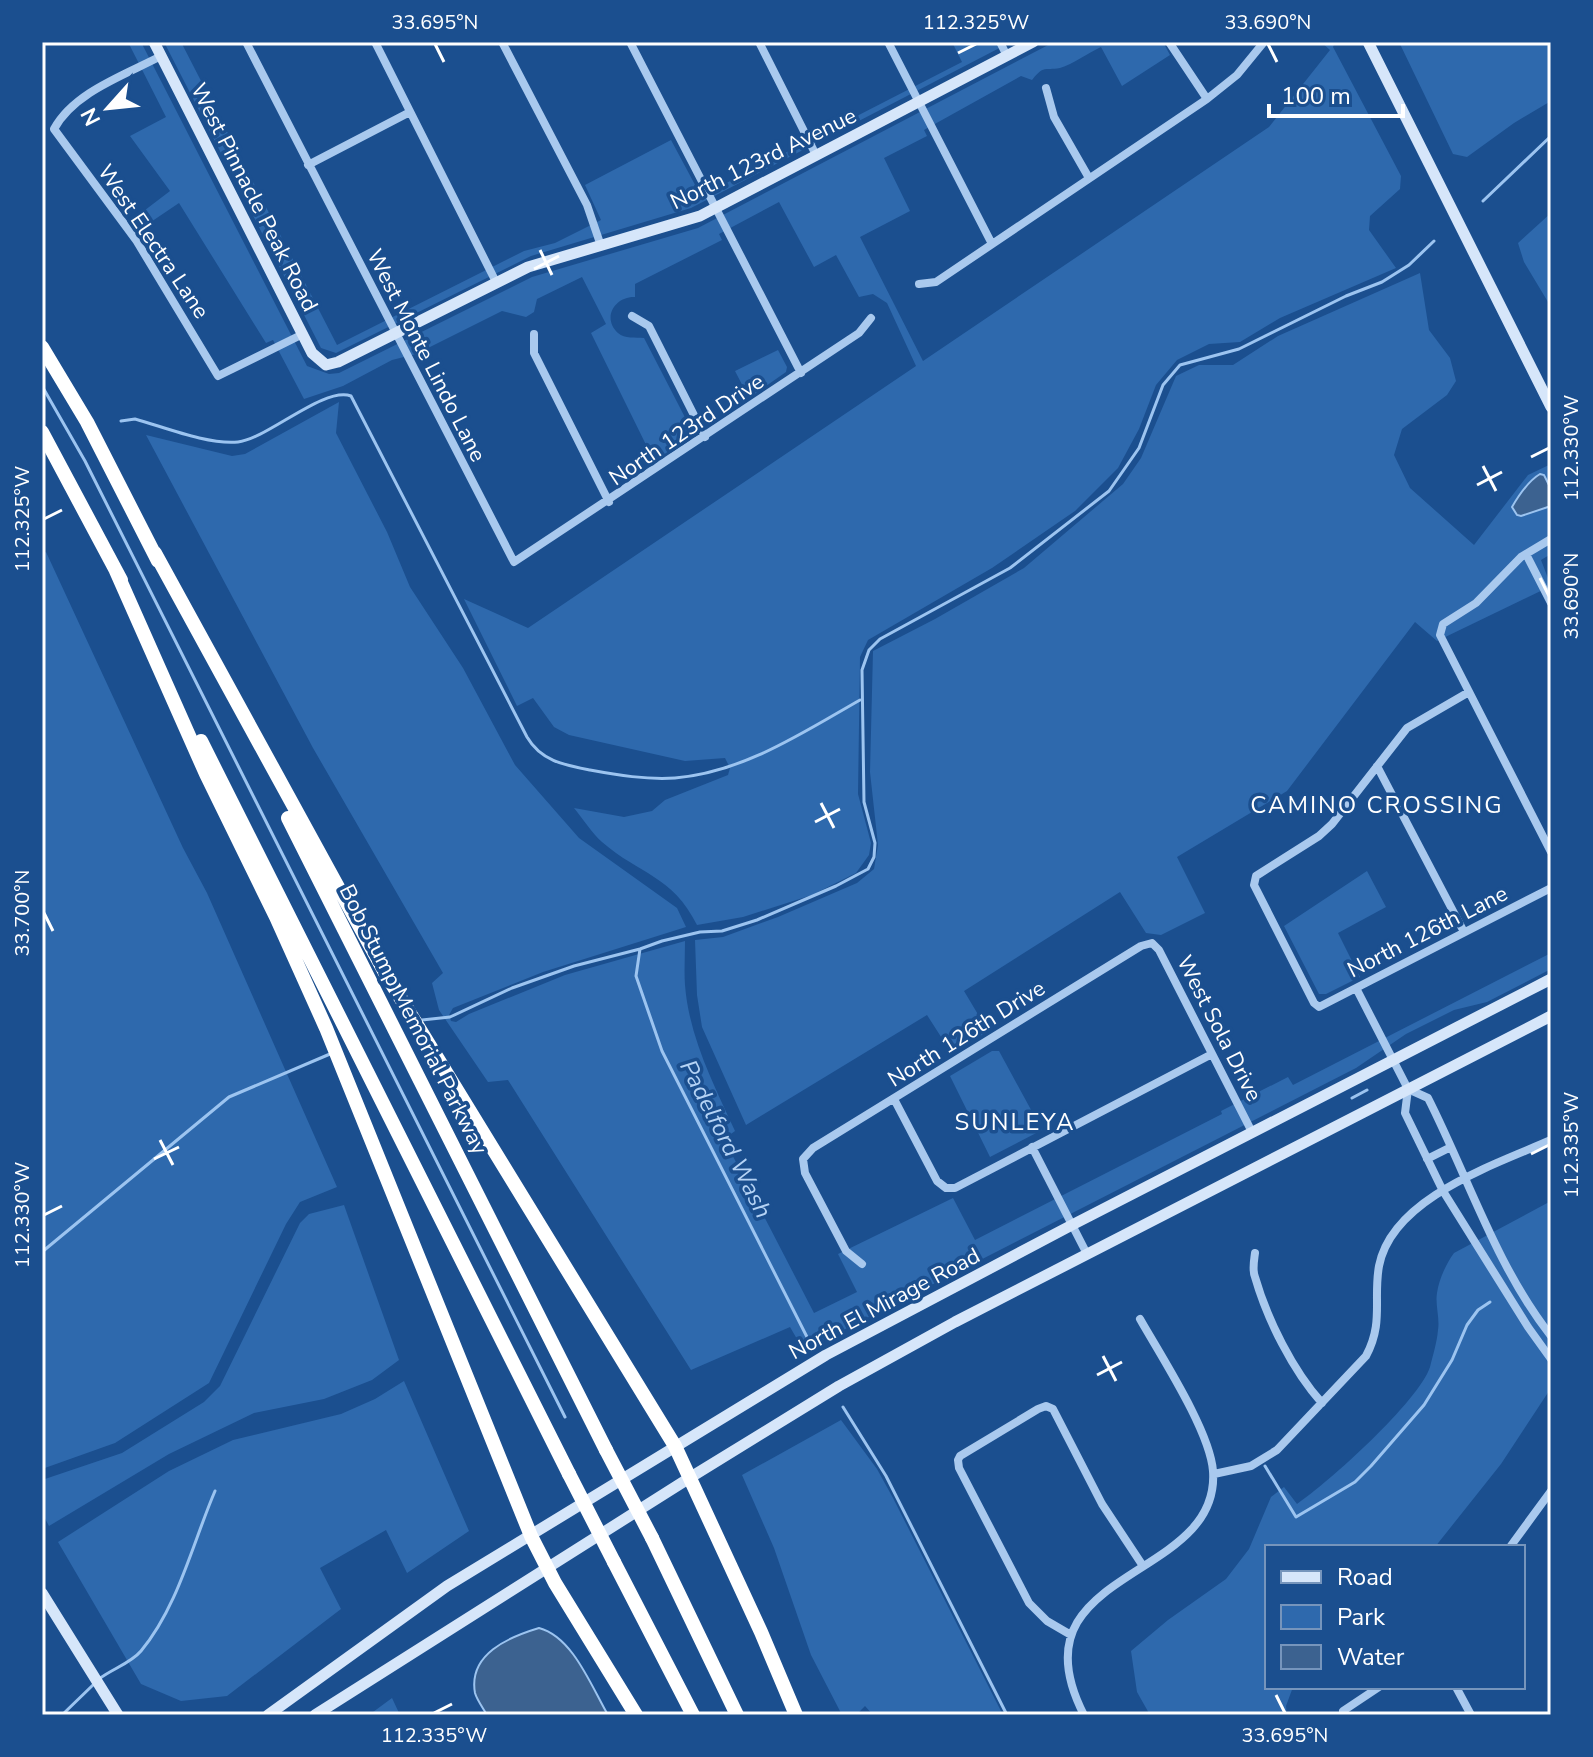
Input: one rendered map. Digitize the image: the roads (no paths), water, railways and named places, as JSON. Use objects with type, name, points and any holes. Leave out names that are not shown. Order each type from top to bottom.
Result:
[{"type":"highway","name":"Bob Stump Memorial Parkway","points":[[42,347],[102,448],[652,1538],[737,1715]]},
{"type":"highway","points":[[45,438],[116,571],[362,1065],[693,1715]]},
{"type":"highway","points":[[155,553],[341,897],[406,1009],[675,1446],[796,1715]]},
{"type":"highway","points":[[116,571],[206,774],[326,1028],[531,1536],[636,1715]]},
{"type":"main road","name":"West Pinnacle Peak Road","points":[[154,42],[312,353],[326,365]]},
{"type":"main road","name":"North 123rd Avenue","points":[[326,365],[396,334],[528,267],[686,222],[1033,42]]},
{"type":"main road","points":[[1368,42],[1551,407]]},
{"type":"main road","name":"North El Mirage Road","points":[[268,1715],[447,1586],[840,1348],[1551,979]]},
{"type":"main road","points":[[315,1715],[839,1386],[1087,1254],[1551,1016]]},
{"type":"main road","points":[[42,1593],[118,1715]]},
{"type":"street","name":"West Monte Lindo Lane","points":[[246,42],[514,562]]},
{"type":"street","points":[[375,42],[496,282]]},
{"type":"street","points":[[502,42],[587,205],[601,246]]},
{"type":"street","points":[[630,42],[801,373]]},
{"type":"street","points":[[759,42],[816,155]]},
{"type":"street","points":[[888,42],[992,244]]},
{"type":"street","points":[[1000,42],[1007,56]]},
{"type":"street","points":[[1169,42],[1207,99]]},
{"type":"street","points":[[919,284],[936,282],[1207,99],[1237,75],[1264,42]]},
{"type":"street","name":"West Electra Lane","points":[[161,56],[84,97],[61,116],[54,129],[136,240],[218,376],[303,334]]},
{"type":"street","points":[[1046,88],[1054,117],[1089,178]]},
{"type":"street","points":[[308,165],[410,112]]},
{"type":"street","points":[[632,316],[649,326],[705,437]]},
{"type":"street","name":"North 123rd Drive","points":[[514,562],[801,373],[859,333],[871,318]]},
{"type":"street","points":[[534,334],[534,353],[609,502]]},
{"type":"street","points":[[1551,539],[1526,554],[1476,603],[1440,628],[1440,635],[1551,852]]},
{"type":"street","points":[[1526,554],[1551,603]]},
{"type":"street","points":[[1464,932],[1377,766],[1411,724],[1469,692]]},
{"type":"street","name":"North 126th Lane","points":[[1377,766],[1324,831],[1254,879],[1314,1003],[1319,1007],[1551,888]]},
{"type":"street","name":"West Sola Drive","points":[[1152,943],[1159,950],[1252,1132]]},
{"type":"street","name":"North 126th Drive","points":[[862,1264],[846,1251],[805,1173],[803,1159],[813,1148],[1133,950],[1152,943]]},
{"type":"street","points":[[1356,988],[1408,1089],[1405,1113],[1443,1191],[1551,1359]]},
{"type":"street","points":[[894,1099],[937,1181],[946,1188],[955,1188],[1212,1054]]},
{"type":"street","points":[[1408,1089],[1428,1098],[1451,1147],[1460,1182],[1523,1295],[1551,1336]]},
{"type":"street","points":[[1214,1474],[1238,1471],[1268,1457],[1359,1365],[1370,1349],[1379,1318],[1379,1264],[1392,1233],[1412,1211],[1460,1182],[1551,1140]]},
{"type":"street","points":[[1032,1147],[1087,1254]]},
{"type":"street","points":[[1427,1159],[1451,1147]]},
{"type":"street","points":[[1255,1253],[1253,1274],[1284,1349],[1297,1373],[1322,1403]]},
{"type":"street","points":[[1084,1715],[1069,1681],[1067,1662],[1071,1635],[1096,1599],[1177,1544],[1193,1528],[1205,1508],[1214,1474],[1202,1432],[1140,1319]]},
{"type":"street","points":[[1071,1635],[1047,1621],[1029,1603],[958,1460],[960,1456],[1046,1406],[1053,1409],[1102,1504],[1143,1566]]},
{"type":"street","points":[[1511,1545],[1551,1491]]},
{"type":"street","points":[[1344,1713],[1376,1689]]},
{"type":"street","points":[[1457,1689],[1471,1715]]},
{"type":"water","points":[[1540,474],[1544,475],[1551,489],[1551,506],[1517,515],[1512,507],[1528,484]]},
{"type":"water","points":[[539,1628],[562,1641],[571,1652],[608,1715],[487,1715],[475,1693],[478,1668],[493,1649],[515,1636]]},
{"type":"waterway","points":[[1483,201],[1551,136]]},
{"type":"waterway","points":[[422,1020],[450,1017],[512,988],[574,966],[662,941],[700,932],[722,931],[757,920],[868,869],[874,857],[875,843],[864,802],[862,670],[869,650],[880,639],[1010,568],[1109,491],[1139,448],[1163,385],[1180,365],[1239,349],[1346,296],[1382,282],[1409,265],[1434,241]]},
{"type":"waterway","points":[[42,386],[85,461],[565,1417]]},
{"type":"waterway","points":[[121,421],[135,419],[200,438],[238,442],[264,432],[311,405],[340,395],[351,396],[527,737],[539,752],[554,761],[643,778],[700,774],[725,768],[772,749],[860,700]]},
{"type":"waterway","name":"Padelford Wash","points":[[640,949],[636,976],[662,1051],[807,1337]]},
{"type":"waterway","points":[[42,1252],[229,1097],[330,1054]]},
{"type":"waterway","points":[[1352,1098],[1367,1090]]},
{"type":"waterway","points":[[1265,1466],[1296,1517],[1355,1482],[1424,1405],[1452,1360],[1467,1325],[1478,1310],[1490,1302]]},
{"type":"waterway","name":"Padelford Wash","points":[[843,1407],[886,1476],[1007,1715]]},
{"type":"waterway","points":[[99,1679],[137,1655],[154,1634],[184,1574],[215,1491]]},
{"type":"waterway","points":[[62,1715],[94,1684]]},
{"type":"district","name":"CAMINO CROSSING","points":[[1377,805]]},
{"type":"district","name":"SUNLEYA","points":[[1015,1122]]}]
